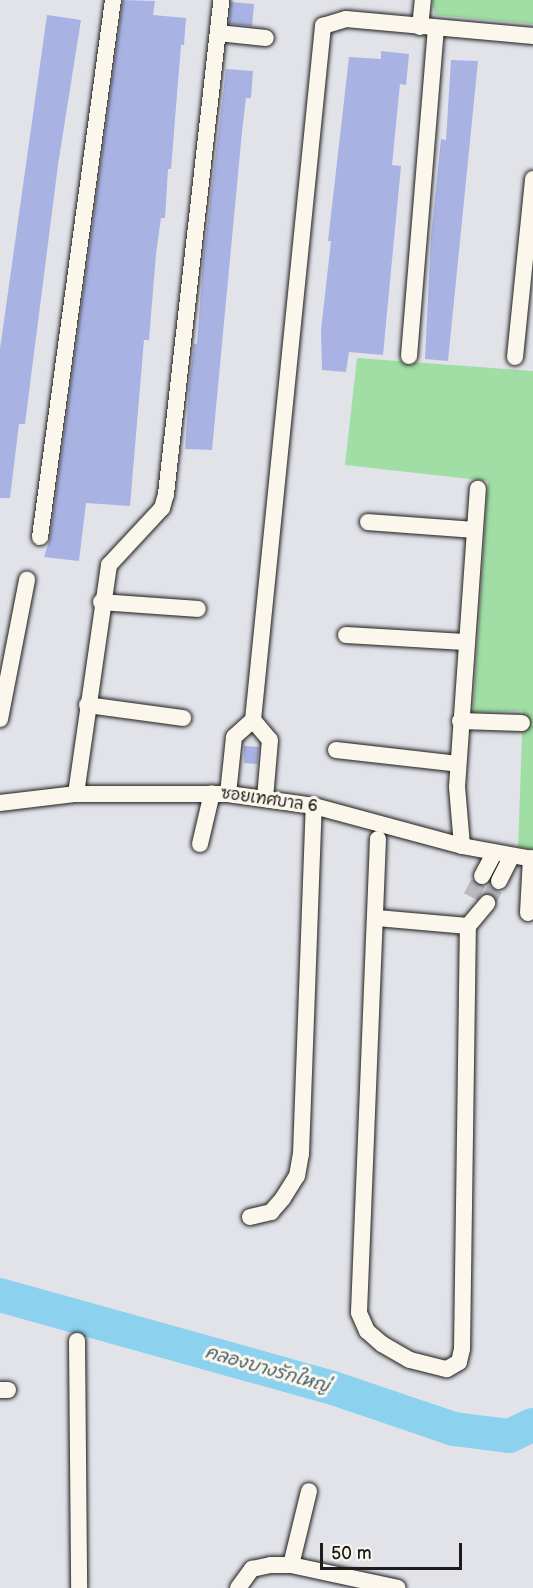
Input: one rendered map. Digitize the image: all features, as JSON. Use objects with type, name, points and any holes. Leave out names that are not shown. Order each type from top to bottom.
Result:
[{"type":"street","points":[[40,537],[113,0]]},
{"type":"street","points":[[76,794],[101,602],[109,565],[162,508],[166,494],[221,0]]},
{"type":"street","points":[[409,356],[428,28],[423,0]]},
{"type":"street","points":[[200,844],[220,793],[234,737],[253,720],[323,26],[346,19],[533,36]]},
{"type":"street","points":[[218,33],[266,38]]},
{"type":"street","points":[[515,357],[533,179]]},
{"type":"street","points":[[462,846],[458,764],[465,642],[478,489]]},
{"type":"street","points":[[368,522],[474,530]]},
{"type":"street","points":[[0,719],[27,580]]},
{"type":"street","points":[[101,602],[198,609]]},
{"type":"street","points":[[346,635],[465,642]]},
{"type":"street","points":[[87,705],[183,718]]},
{"type":"street","points":[[253,720],[270,740],[265,798]]},
{"type":"street","points":[[460,721],[522,723]]},
{"type":"street","points":[[336,750],[458,764]]},
{"type":"street","name":"ซอยเทศบาล 6","points":[[1,807],[76,794],[220,793],[314,806],[462,846],[532,858]]},
{"type":"street","points":[[250,1217],[271,1212],[283,1198],[297,1176],[301,1154],[314,806]]},
{"type":"street","points":[[378,839],[377,918],[359,1314],[367,1331],[382,1344],[410,1360],[447,1369],[459,1362],[462,1349],[470,922],[479,900]]},
{"type":"street","points":[[482,876],[494,853]]},
{"type":"street","points":[[499,881],[511,856]]},
{"type":"street","points":[[528,913],[532,858]]},
{"type":"street","points":[[377,918],[470,922]]},
{"type":"street","points":[[77,1341],[79,1588]]},
{"type":"street","points":[[291,1565],[309,1491]]},
{"type":"street","points":[[238,1588],[252,1569],[291,1565],[399,1588]]},
{"type":"green space","points":[[432,0],[533,0],[533,24],[435,15]]},
{"type":"green space","points":[[357,358],[533,371],[533,849],[518,847],[523,711],[473,712],[488,481],[345,465]]},
{"type":"building","points":[[123,0],[155,1],[153,15],[186,18],[184,45],[181,45],[165,218],[161,218],[156,254],[149,340],[144,340],[130,506],[86,503],[79,561],[44,557],[50,538]]},
{"type":"building","points":[[231,2],[254,4],[252,26],[229,24]]},
{"type":"building","points":[[47,15],[81,20],[58,165],[25,424],[19,424],[10,498],[0,498],[0,349]]},
{"type":"building","points":[[381,51],[409,54],[406,85],[400,84],[392,165],[401,166],[383,355],[349,352],[346,372],[322,370],[321,330],[331,241],[328,241],[349,57],[381,59]]},
{"type":"building","points":[[451,60],[478,61],[448,361],[425,359],[431,236],[441,139],[446,140]]},
{"type":"building","points":[[226,69],[253,71],[251,98],[246,98],[242,132],[212,450],[185,449],[189,387],[194,344],[197,344],[203,261]]},
{"type":"building","points":[[244,746],[259,747],[257,764],[244,763]]},
{"type":"waterway","name":"คลองบางรักใหญ่","points":[[0,1295],[333,1388],[454,1429],[509,1436],[533,1425]]},
{"type":"tunnel","points":[[471,897],[482,876]]},
{"type":"tunnel","points":[[487,903],[499,881]]}]
